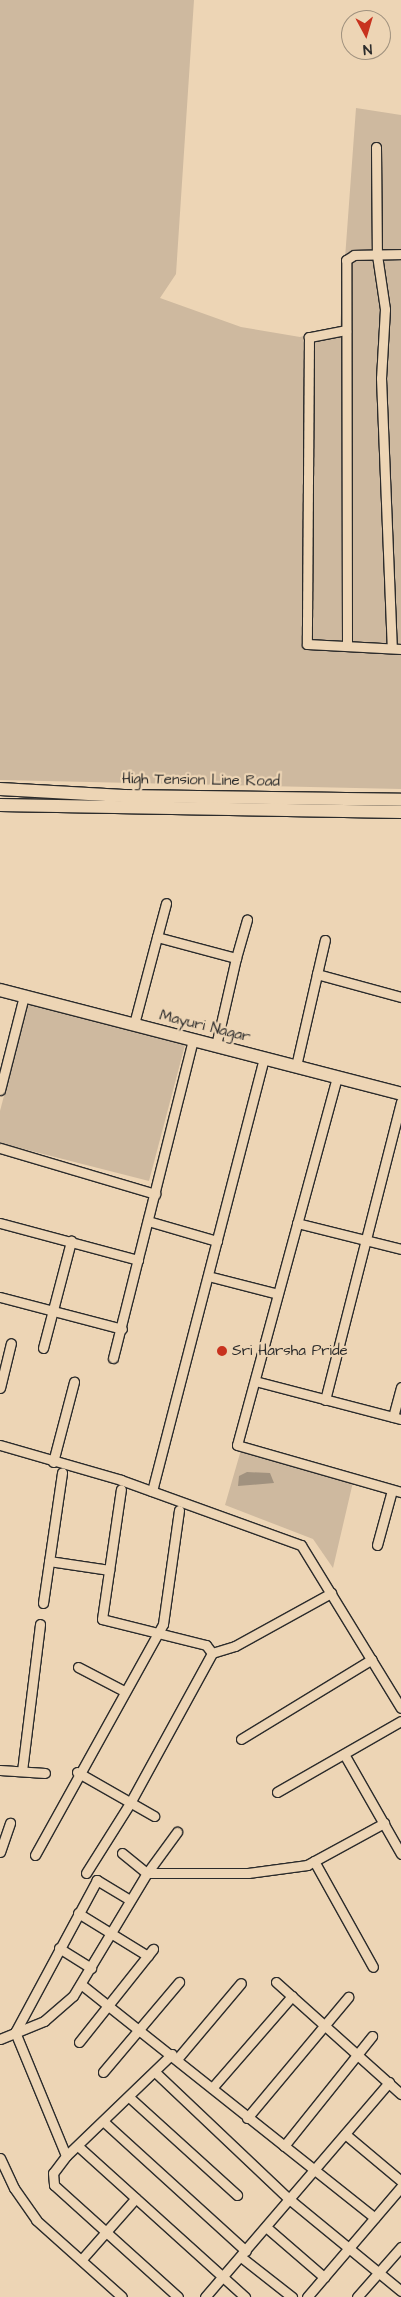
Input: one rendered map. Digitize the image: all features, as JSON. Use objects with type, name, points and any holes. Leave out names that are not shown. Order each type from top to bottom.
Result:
[{"type":"main road","name":"High Tension Line Road","points":[[0,789],[401,812]]},
{"type":"main road","name":"High Tension Line Road","points":[[0,805],[401,800]]},
{"type":"main road","name":"Mayuri Nagar","points":[[0,990],[401,1094]]},
{"type":"street","points":[[346,330],[309,337],[307,644],[396,648],[381,378],[385,309],[377,255],[376,146]]},
{"type":"street","points":[[347,646],[346,260],[354,255],[401,254]]},
{"type":"street","points":[[134,1024],[166,903]]},
{"type":"street","points":[[216,1045],[236,958],[247,920]]},
{"type":"street","points":[[157,937],[236,958]]},
{"type":"street","points":[[296,1066],[325,940]]},
{"type":"street","points":[[317,974],[401,997]]},
{"type":"street","points":[[0,1090],[24,996]]},
{"type":"street","points":[[114,1358],[193,1039]]},
{"type":"street","points":[[152,1491],[264,1058]]},
{"type":"street","points":[[337,1077],[237,1445],[396,1491],[377,1545]]},
{"type":"street","points":[[325,1400],[401,1102]]},
{"type":"street","points":[[0,1148],[155,1194]]},
{"type":"street","points":[[148,1221],[217,1241]]},
{"type":"street","points":[[298,1223],[401,1249]]},
{"type":"street","points":[[0,1224],[138,1260]]},
{"type":"street","points":[[43,1348],[71,1241]]},
{"type":"street","points":[[208,1276],[278,1294]]},
{"type":"street","points":[[0,1297],[53,1309],[122,1329]]},
{"type":"street","points":[[0,1388],[11,1342]]},
{"type":"street","points":[[255,1381],[397,1418],[401,1387]]},
{"type":"street","points":[[53,1462],[74,1382]]},
{"type":"street","points":[[0,1445],[152,1491],[301,1545],[401,1708]]},
{"type":"street","points":[[43,1603],[62,1472]]},
{"type":"street","points":[[121,1489],[102,1619],[206,1645],[212,1653]]},
{"type":"street","points":[[35,1855],[77,1772],[159,1633],[180,1510]]},
{"type":"street","points":[[49,1561],[109,1570]]},
{"type":"street","points":[[86,1873],[130,1803],[212,1653],[266,1631],[331,1593]]},
{"type":"street","points":[[22,1772],[40,1624]]},
{"type":"street","points":[[241,1739],[372,1659]]},
{"type":"street","points":[[78,1667],[124,1691]]},
{"type":"street","points":[[277,1792],[401,1721]]},
{"type":"street","points":[[344,1754],[401,1854]]},
{"type":"street","points":[[0,1770],[45,1773]]},
{"type":"street","points":[[77,1772],[154,1816]]},
{"type":"street","points":[[0,1852],[10,1823]]},
{"type":"street","points":[[122,1854],[147,1873],[248,1873],[314,1861],[384,1823]]},
{"type":"street","points":[[0,2038],[44,2021],[82,1985],[130,1900],[177,1832]]},
{"type":"street","points":[[314,1861],[373,1967]]},
{"type":"street","points":[[15,2032],[97,1880],[130,1900]]},
{"type":"street","points":[[78,1913],[150,1953],[110,2006],[79,2042]]},
{"type":"street","points":[[60,1948],[91,1968]]},
{"type":"street","points":[[103,2072],[179,1982]]},
{"type":"street","points":[[276,1982],[401,2094]]},
{"type":"street","points":[[178,2297],[54,2185],[53,2173],[66,2156],[79,2147],[155,2072],[175,2056],[241,1983]]},
{"type":"street","points":[[82,1985],[175,2056],[247,2118],[313,2171],[376,2218]]},
{"type":"street","points":[[212,2088],[292,1996]]},
{"type":"street","points":[[247,2118],[348,1997]]},
{"type":"street","points":[[15,2032],[66,2156]]},
{"type":"street","points":[[284,2146],[356,2053],[372,2036]]},
{"type":"street","points":[[155,2072],[289,2199],[348,2250],[401,2291]]},
{"type":"street","points":[[205,2297],[222,2275],[244,2254],[389,2082]]},
{"type":"street","points":[[129,2097],[237,2195]]},
{"type":"street","points":[[104,2121],[292,2297]]},
{"type":"street","points":[[345,2134],[401,2182]]},
{"type":"street","points":[[79,2147],[245,2297]]},
{"type":"street","points":[[1,2164],[36,2220],[82,2259],[117,2295]]},
{"type":"street","points":[[307,2297],[401,2187]]},
{"type":"street","points":[[82,2259],[136,2198]]},
{"type":"street","points":[[266,2228],[324,2277]]},
{"type":"street","points":[[357,2297],[401,2247]]},
{"type":"shaded area","points":[[0,0],[194,0],[176,274],[160,298],[241,327],[300,337],[340,327],[356,108],[401,115],[401,789],[0,780]]},
{"type":"shaded area","points":[[28,1004],[185,1045],[149,1181],[0,1143],[0,1111]]},
{"type":"shaded area","points":[[241,1450],[353,1482],[333,1568],[313,1539],[225,1505]]},
{"type":"shaded area","points":[[247,1472],[270,1473],[274,1483],[238,1486],[239,1476]]},
{"type":"place","name":"Sri Harsha Pride","points":[[222,1351]]}]
